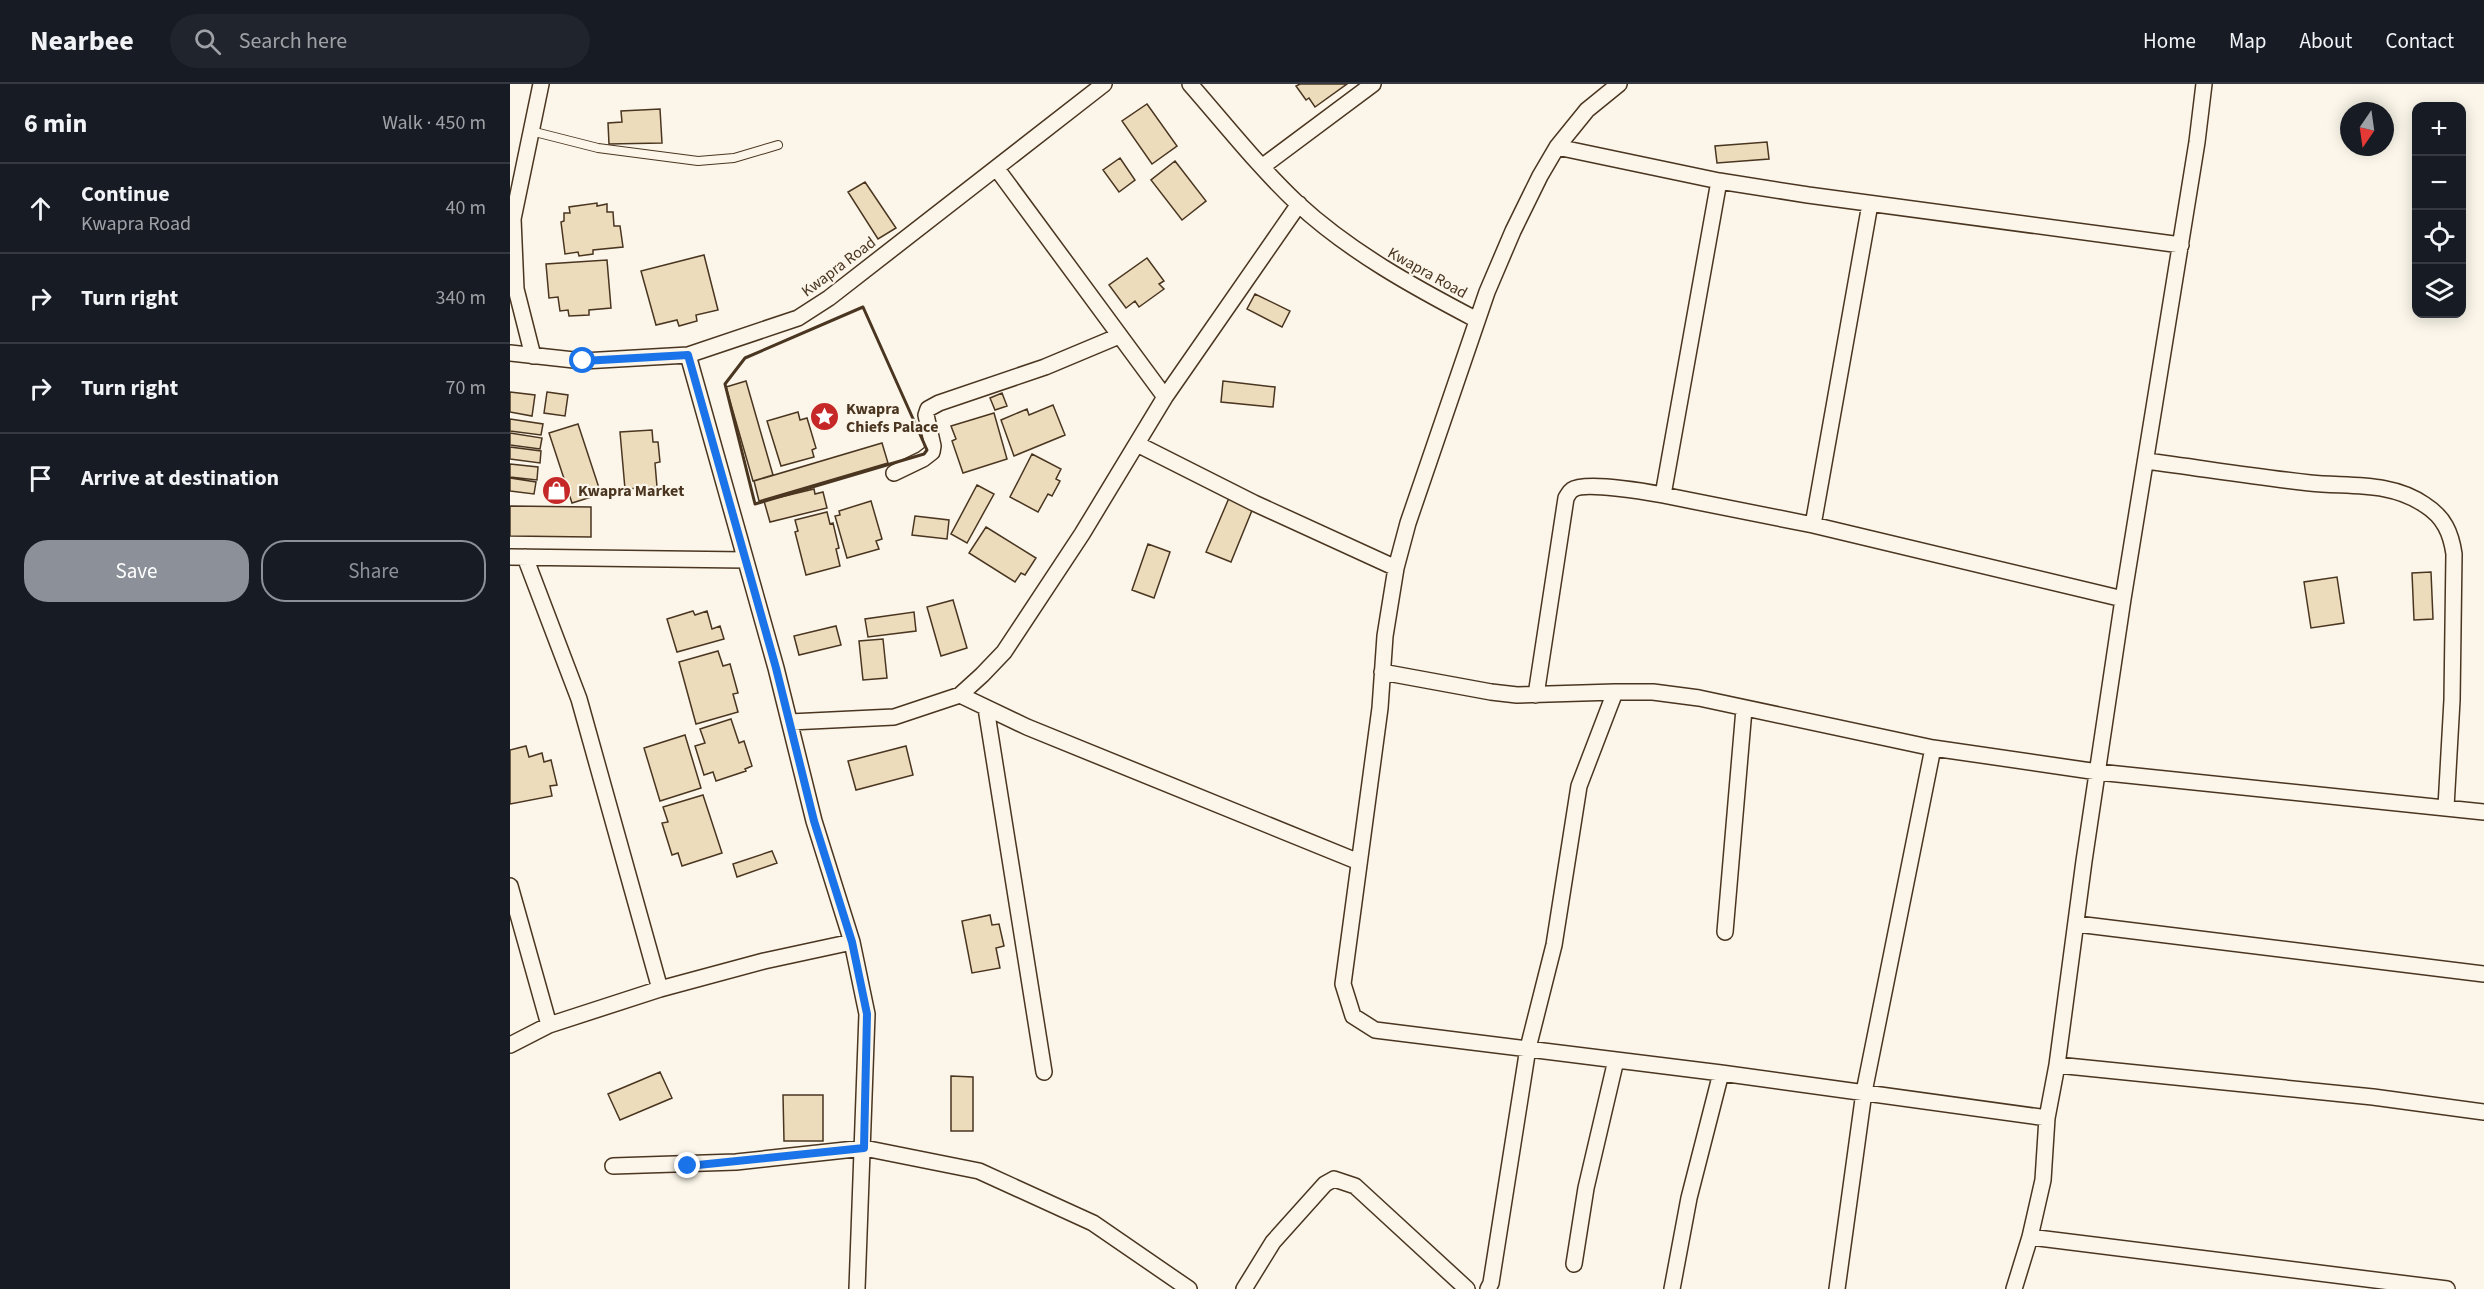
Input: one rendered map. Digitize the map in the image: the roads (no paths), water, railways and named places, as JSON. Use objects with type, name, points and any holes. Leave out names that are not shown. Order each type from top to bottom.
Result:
[{"type":"street","points":[[533,356],[516,288],[513,219],[516,171],[531,131],[541,84]]},
{"type":"street","name":"Kwapra Road","points":[[510,353],[583,361],[688,355],[798,318],[829,298],[1104,84]]},
{"type":"street","name":"Kwapra Road","points":[[1190,84],[1299,204],[1409,285],[1477,320],[1513,231],[1557,147],[1587,110],[1619,84]]},
{"type":"street","points":[[1263,166],[1373,84]]},
{"type":"street","points":[[2013,1289],[2030,1237],[2043,1180],[2047,1118],[2058,1065],[2123,599],[2181,244],[2204,84]]},
{"type":"street","points":[[1557,147],[1719,181],[1870,204],[2181,244]]},
{"type":"street","points":[[997,169],[1165,397]]},
{"type":"street","points":[[1663,495],[1719,181]]},
{"type":"street","points":[[790,722],[894,717],[960,695],[1004,652],[1082,534],[1165,397],[1299,204]]},
{"type":"street","points":[[1813,525],[1870,204]]},
{"type":"street","points":[[1477,320],[1418,493],[1396,568],[1385,636],[1380,708],[1343,984],[1353,1016],[1375,1030],[1722,1073],[2047,1118]]},
{"type":"street","points":[[894,473],[932,452],[928,409],[939,403],[1045,367],[1119,336]]},
{"type":"street","points":[[688,355],[790,722],[814,821],[852,942],[867,1014],[864,1148],[857,1289]]},
{"type":"street","points":[[1137,444],[1254,503],[1396,568]]},
{"type":"street","points":[[2146,461],[2311,483],[2372,486],[2399,492],[2425,504],[2441,518],[2451,536],[2454,554],[2452,700],[2446,807]]},
{"type":"street","points":[[1536,695],[1566,498],[1572,490],[1581,487],[1613,488],[1663,495],[1813,525],[2123,599]]},
{"type":"street","points":[[660,989],[579,699],[518,557],[745,560]]},
{"type":"street","points":[[1382,672],[1491,692],[1536,695],[1653,692],[1699,698],[1933,748],[2098,772],[2484,812]]},
{"type":"street","points":[[1488,1289],[1491,1283],[1528,1048],[1554,945],[1579,786],[1615,692]]},
{"type":"street","points":[[960,695],[1027,727],[1359,862]]},
{"type":"street","points":[[986,708],[1044,1072]]},
{"type":"street","points":[[1725,932],[1744,709]]},
{"type":"street","points":[[1837,1289],[1864,1092],[1933,748]]},
{"type":"street","points":[[510,886],[549,1025]]},
{"type":"street","points":[[2077,924],[2484,974]]},
{"type":"street","points":[[510,1045],[549,1025],[660,989],[764,961],[852,942]]},
{"type":"street","points":[[1574,1264],[1587,1188],[1616,1060]]},
{"type":"street","points":[[2058,1065],[2373,1097],[2484,1112]]},
{"type":"street","points":[[1672,1289],[1689,1198],[1722,1073]]},
{"type":"street","points":[[613,1166],[736,1162],[864,1148],[979,1171],[1093,1223],[1189,1289]]},
{"type":"street","points":[[1244,1289],[1273,1242],[1325,1184],[1334,1179],[1355,1186],[1467,1289]]},
{"type":"street","points":[[2030,1237],[2447,1289]]},
{"type":"lane","points":[[531,131],[598,148],[698,161],[734,158],[778,145]]},
{"type":"place","name":"Kwapra Chiefs Palace","points":[[825,417]]},
{"type":"place","name":"Kwapra Market","points":[[557,490]]}]
